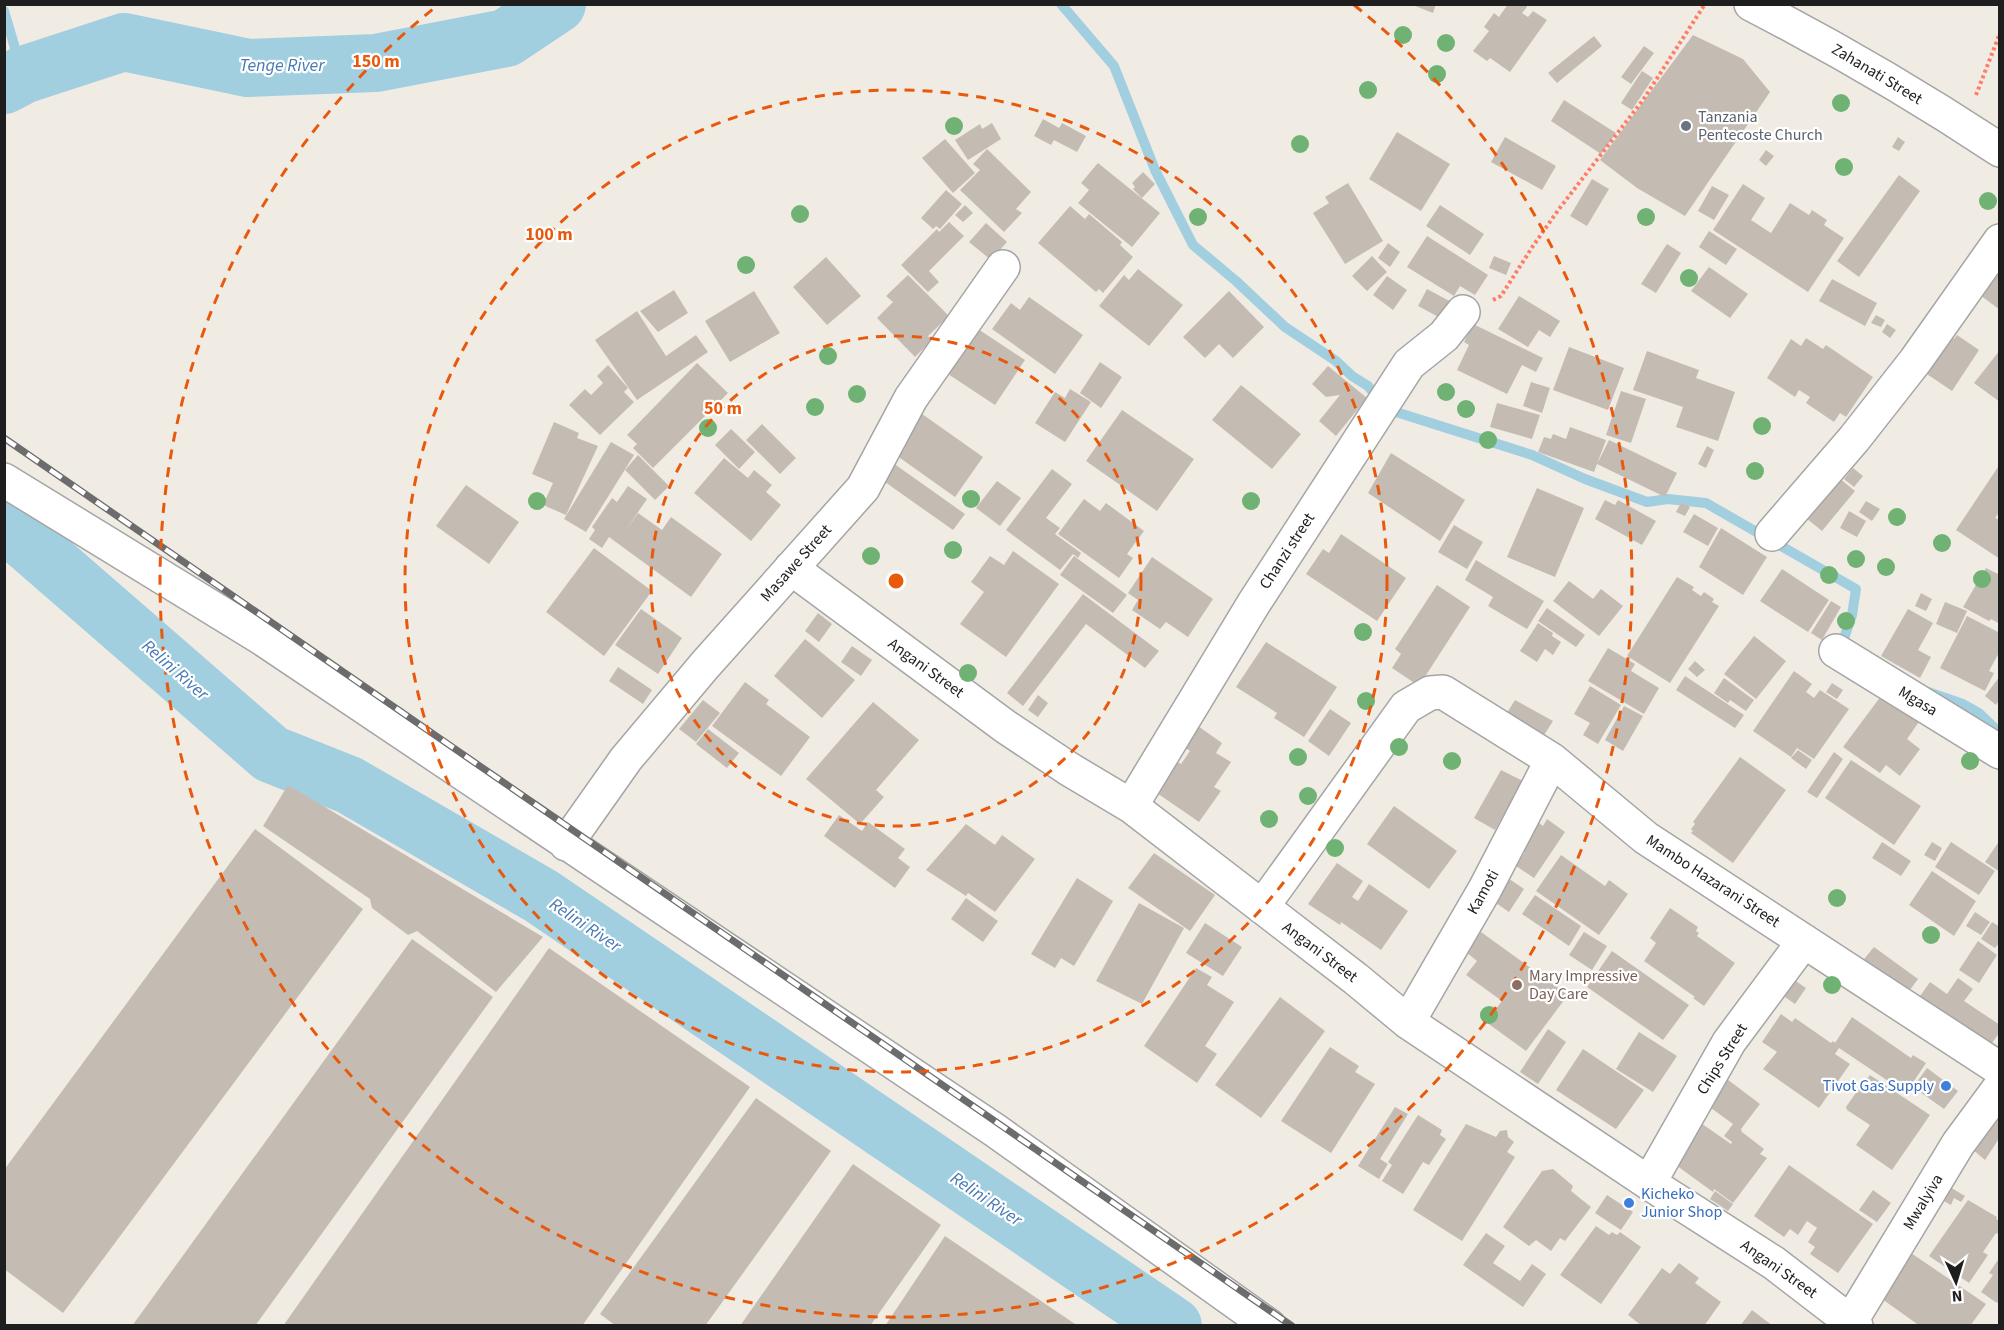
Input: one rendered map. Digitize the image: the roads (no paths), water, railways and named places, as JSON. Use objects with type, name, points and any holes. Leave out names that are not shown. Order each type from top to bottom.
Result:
[{"type":"street","name":"Zahanati Street","points":[[1751,4],[1824,41],[2000,150]]},
{"type":"street","points":[[1772,534],[1854,439],[1916,360],[2000,241]]},
{"type":"street","name":"Masawe Street","points":[[566,844],[626,759],[863,488],[911,398],[1003,267]]},
{"type":"street","name":"Chanzi street","points":[[1131,806],[1254,603],[1409,364],[1444,336],[1463,312]]},
{"type":"street","points":[[4,480],[263,639],[996,1131],[1269,1326]]},
{"type":"street","name":"Angani Street","points":[[791,568],[1006,727],[1070,770],[1131,806],[1408,1022],[1649,1183],[1774,1263],[1853,1323]]},
{"type":"street","name":"Mgasa","points":[[1836,651],[2000,752]]},
{"type":"street","name":"Mambo Hazarani Street","points":[[1262,907],[1406,707],[1430,693],[1443,692],[1552,760],[1646,838],[2000,1069]]},
{"type":"street","name":"Kamoti","points":[[1408,1022],[1485,890],[1552,760]]},
{"type":"street","name":"Chips Street","points":[[1649,1183],[1729,1042],[1804,941]]},
{"type":"street","name":"Mwalyiva","points":[[1853,1323],[1958,1144],[2000,1087]]},
{"type":"waterway","name":"Tenge River","points":[[4,85],[23,75],[124,42],[248,68],[376,63],[506,38],[557,4]]},
{"type":"waterway","points":[[1061,4],[1114,66],[1155,170],[1193,245],[1285,327],[1336,361],[1352,376],[1368,386],[1383,404],[1396,412],[1532,455],[1585,479],[1647,502],[1668,499],[1706,503],[1856,589],[1852,615],[1843,641],[1850,646]]},
{"type":"waterway","points":[[4,11],[23,75]]},
{"type":"waterway","name":"Relini River","points":[[4,522],[271,754],[349,785],[541,896],[1173,1326]]},
{"type":"waterway","points":[[1928,692],[1963,704],[1979,713],[2000,733]]},
{"type":"railway","points":[[4,438],[1292,1326]]},
{"type":"place","name":"Tanzania Pentecoste Church","points":[[1686,126]]},
{"type":"place","name":"Mary Impressive Day Care","points":[[1517,985]]},
{"type":"place","name":"Tivot Gas Supply","points":[[1946,1086]]},
{"type":"place","name":"Kicheko Junior Shop","points":[[1629,1203]]}]
